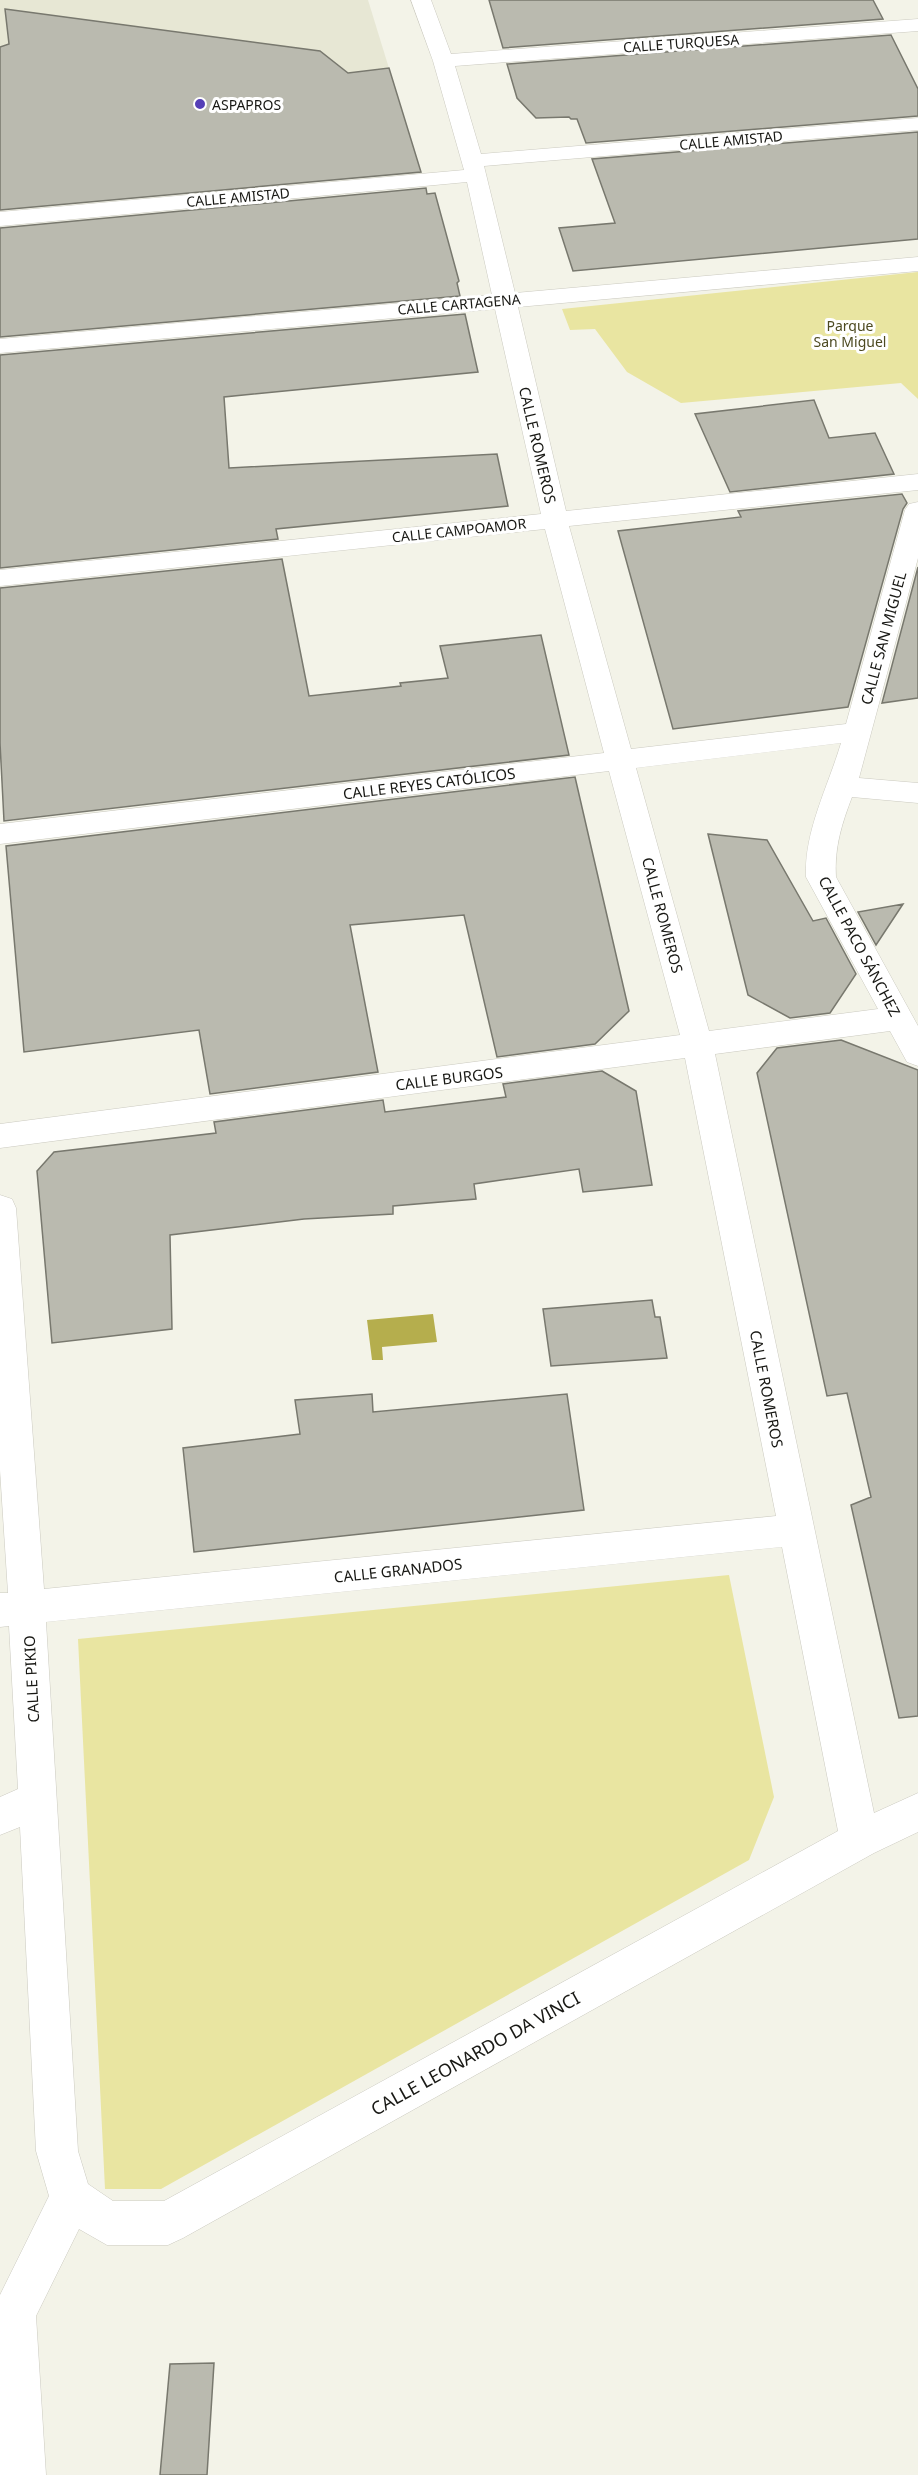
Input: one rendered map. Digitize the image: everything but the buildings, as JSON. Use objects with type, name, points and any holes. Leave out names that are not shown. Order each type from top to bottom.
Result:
[{"type":"street","name":"CALLE ROMEROS","points":[[421,0],[443,61],[474,168],[555,520],[698,1046],[860,1840]]},
{"type":"street","name":"CALLE TURQUESA","points":[[443,61],[918,25]]},
{"type":"street","name":"CALLE AMISTAD","points":[[0,219],[474,168],[918,124]]},
{"type":"street","name":"CALLE CARTAGENA","points":[[0,346],[918,264]]},
{"type":"street","name":"CALLE CAMPOAMOR","points":[[0,578],[918,482]]},
{"type":"street","name":"CALLE SAN MIGUEL","points":[[858,732],[918,510]]},
{"type":"street","name":"CALLE REYES CATÓLICOS","points":[[0,834],[858,732]]},
{"type":"street","name":"CALLE PACO SÁNCHEZ","points":[[858,732],[843,786],[821,846],[819,862],[821,878],[918,1054]]},
{"type":"street","points":[[843,786],[918,793]]},
{"type":"street","name":"CALLE BURGOS","points":[[0,1136],[698,1046],[897,1018]]},
{"type":"street","name":"CALLE PIKIO","points":[[0,1208],[14,1609],[37,1800],[57,2151],[71,2198]]},
{"type":"street","name":"CALLE GRANADOS","points":[[14,1609],[796,1530]]},
{"type":"street","points":[[0,1816],[37,1800]]},
{"type":"street","name":"CALLE LEONARDO DA VINCI","points":[[71,2198],[107,2223],[168,2223],[860,1840],[918,1812]]},
{"type":"street","points":[[23,2475],[15,2314],[71,2198]]},
{"type":"shaded area","name":"ASPAPROS","points":[[0,0],[368,0],[419,166],[0,203]]},
{"type":"shaded area","points":[[433,1314],[437,1342],[382,1347],[383,1360],[372,1360],[367,1320]]},
{"type":"green space","name":"Parque San Miguel","points":[[918,272],[918,399],[901,383],[681,403],[627,372],[595,329],[570,330],[562,309]]},
{"type":"green space","points":[[729,1575],[774,1797],[749,1860],[161,2189],[105,2189],[78,1639]]},
{"type":"place","name":"ASPAPROS","points":[[200,104]]}]
